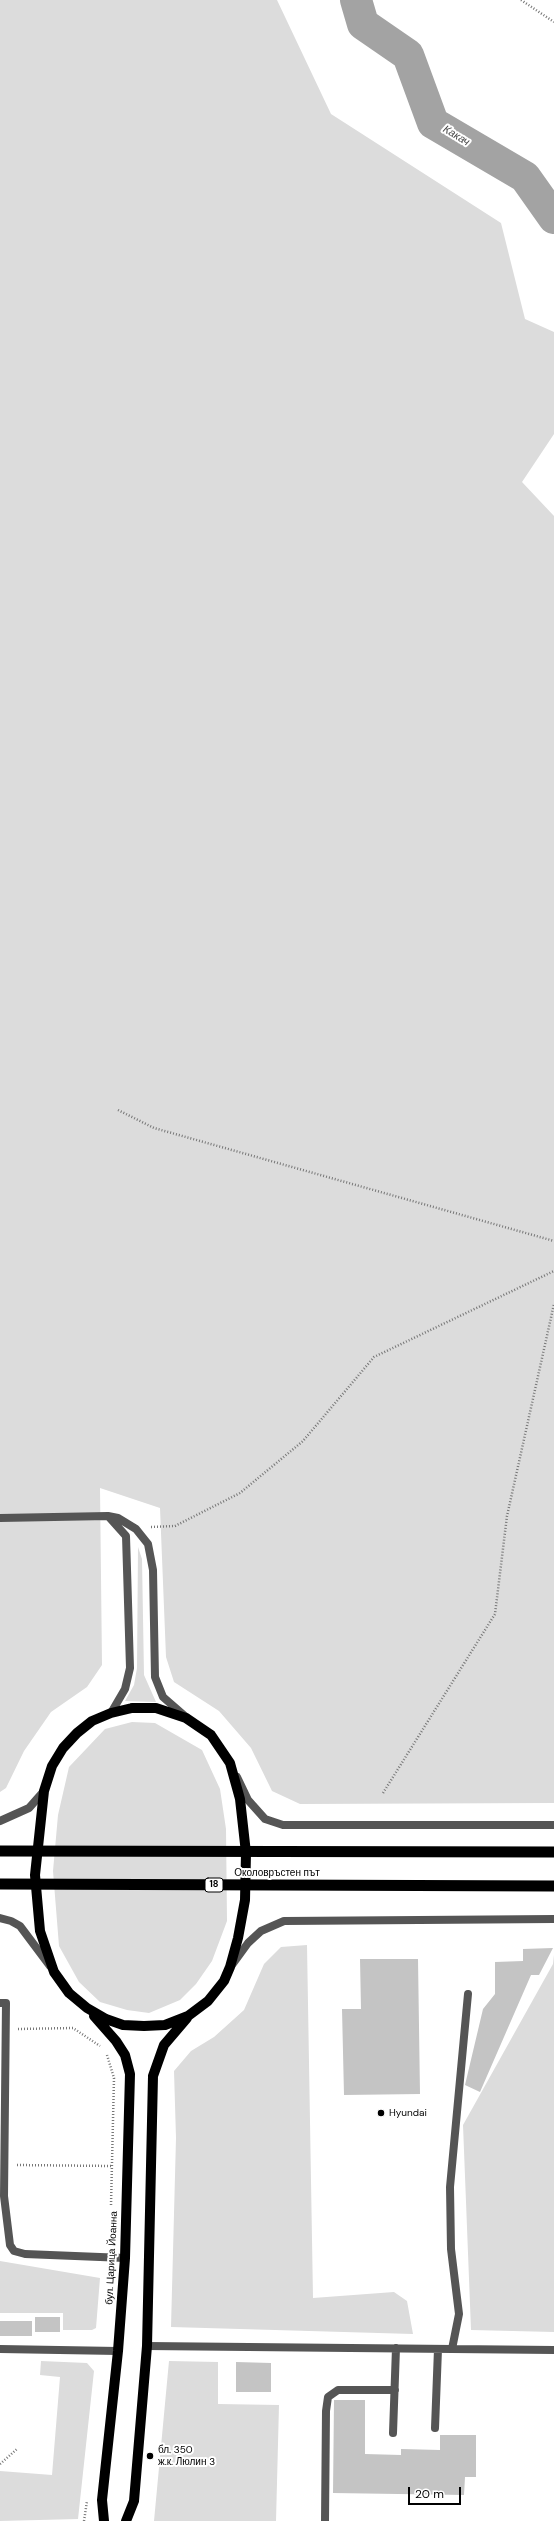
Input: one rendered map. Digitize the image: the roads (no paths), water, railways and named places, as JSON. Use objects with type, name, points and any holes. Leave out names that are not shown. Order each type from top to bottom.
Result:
[{"type":"highway","points":[[0,1851],[554,1852]]},
{"type":"highway","name":"Околовръстен път","points":[[0,1884],[554,1886]]},
{"type":"main road","points":[[126,2521],[134,2501],[146,2346],[153,2076],[164,2045],[188,2016],[208,2001],[224,1981],[230,1967],[245,1900],[246,1853],[240,1799],[230,1762],[211,1735],[186,1718],[156,1708],[132,1708],[111,1713],[92,1721],[77,1733],[63,1748],[52,1766],[44,1792],[35,1868],[35,1900],[40,1931],[54,1972],[69,1993],[87,2008],[106,2019],[123,2025],[166,2025],[188,2016]]},
{"type":"main road","name":"бул. Царица Йоанна","points":[[87,2008],[116,2041],[125,2055],[130,2074],[125,2258],[118,2351],[102,2500],[104,2521]]},
{"type":"street","points":[[0,1518],[108,1516],[118,1518],[136,1528],[148,1544],[153,1570],[155,1676],[163,1697],[186,1718]]},
{"type":"street","points":[[108,1516],[126,1536],[130,1668],[125,1689],[111,1713]]},
{"type":"street","points":[[230,1762],[248,1800],[265,1819],[284,1825],[554,1825]]},
{"type":"street","points":[[0,1821],[29,1808],[44,1792]]},
{"type":"street","points":[[0,1918],[11,1921],[20,1926],[54,1972]]},
{"type":"street","points":[[230,1967],[248,1943],[261,1931],[284,1921],[554,1920]]},
{"type":"street","points":[[452,2349],[459,2314],[451,2249],[450,2187],[468,1994]]},
{"type":"street","points":[[0,2003],[6,2003],[5,2165],[7,2232],[10,2245],[14,2251],[25,2254],[125,2258]]},
{"type":"street","points":[[146,2346],[554,2350]]},
{"type":"street","points":[[394,2433],[396,2348]]},
{"type":"street","points":[[0,2349],[118,2351]]},
{"type":"street","points":[[435,2428],[438,2349]]},
{"type":"street","points":[[325,2521],[326,2411],[328,2397],[338,2390],[395,2390]]},
{"type":"waterway","name":"Какач","points":[[356,0],[363,24],[408,55],[433,123],[525,177],[554,218]]},
{"type":"place","name":"Hyundai","points":[[381,2113]]},
{"type":"place","name":"бл. 350 ж.к. Люлин 3","points":[[150,2456]]}]
